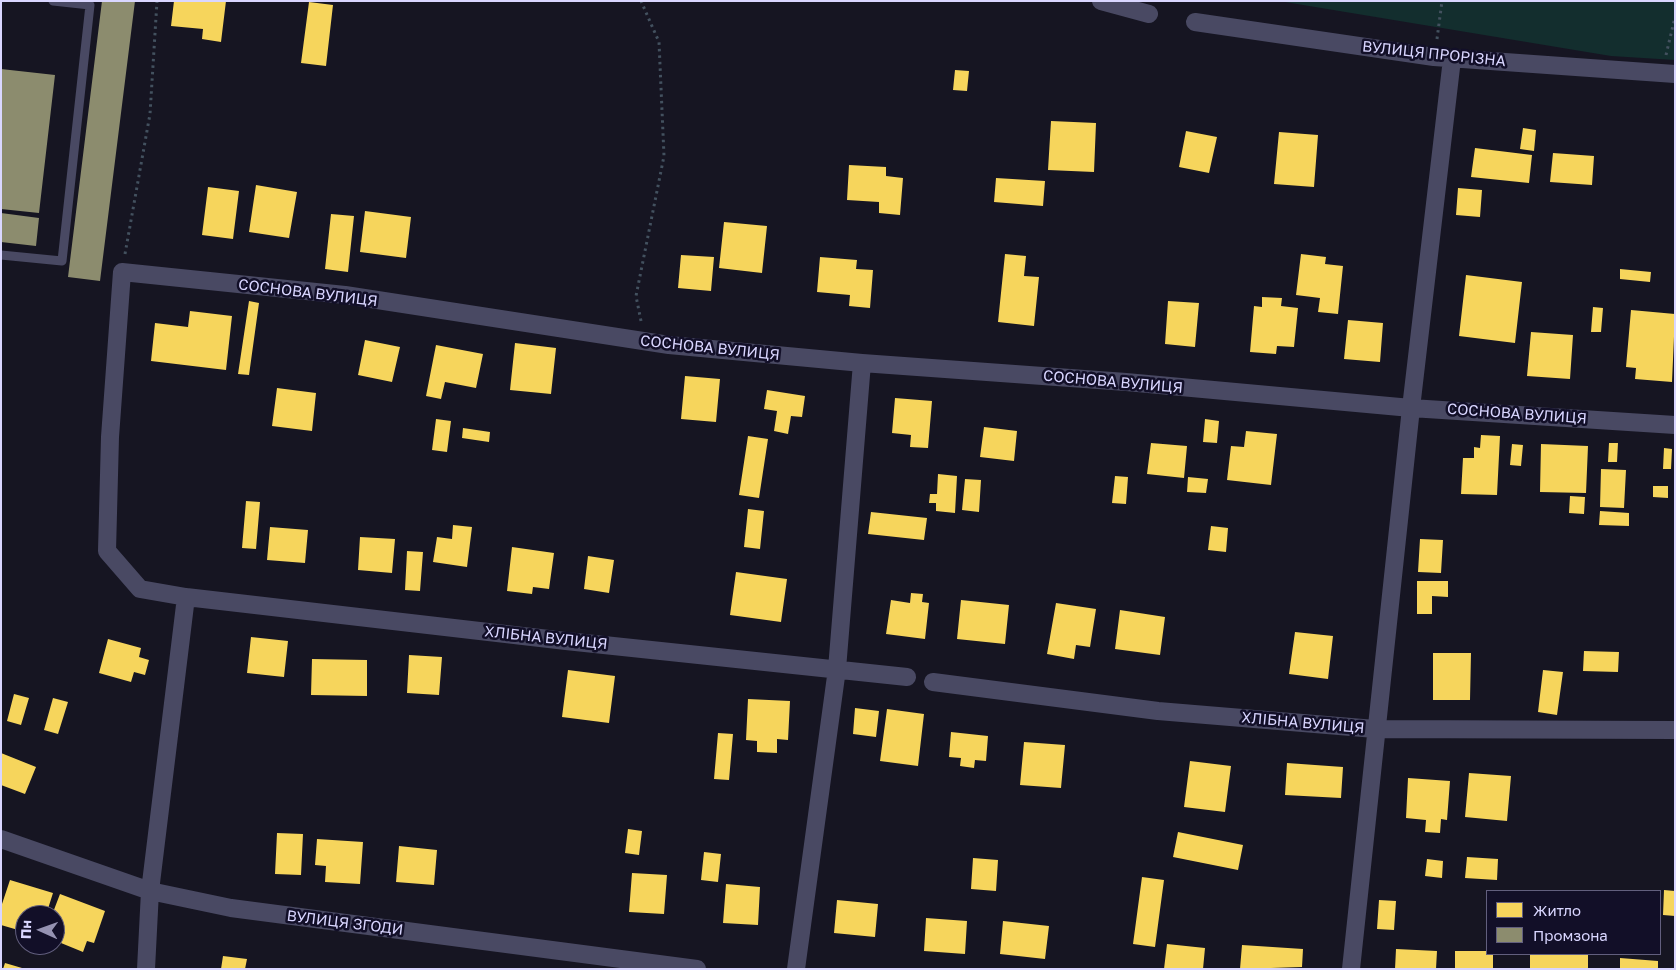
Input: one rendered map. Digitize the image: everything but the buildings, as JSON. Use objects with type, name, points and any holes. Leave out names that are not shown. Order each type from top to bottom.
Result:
[{"type":"street","points":[[1101,1],[1149,14]]},
{"type":"street","name":"ВУЛИЦЯ ПРОРІЗНА","points":[[1195,22],[1434,57],[1668,74]]},
{"type":"street","points":[[1351,969],[1375,729],[1452,58]]},
{"type":"street","name":"СОСНОВА ВУЛИЦЯ","points":[[122,272],[345,295],[645,341],[862,363],[1126,382],[1411,408],[1675,425]]},
{"type":"street","points":[[122,272],[110,436],[107,552],[140,589],[186,596],[150,891],[146,969]]},
{"type":"street","points":[[796,969],[837,669],[862,363]]},
{"type":"street","name":"ХЛІБНА ВУЛИЦЯ","points":[[186,596],[566,641],[907,677]]},
{"type":"street","name":"ХЛІБНА ВУЛИЦЯ","points":[[933,682],[1158,711],[1375,729],[1675,730]]},
{"type":"street","name":"ВУЛИЦЯ ЗГОДИ","points":[[1,839],[150,891],[231,908],[697,969]]},
{"type":"lane","points":[[1,255],[62,261],[90,5],[53,1]]},
{"type":"path","points":[[122,272],[150,114],[156,1]]},
{"type":"path","points":[[642,1],[659,42],[664,156],[636,296],[645,341]]},
{"type":"path","points":[[1434,57],[1442,1]]},
{"type":"path","points":[[1668,74],[1675,17]]},
{"type":"green space","points":[[1279,1],[1675,1],[1675,60],[1611,56]]}]
